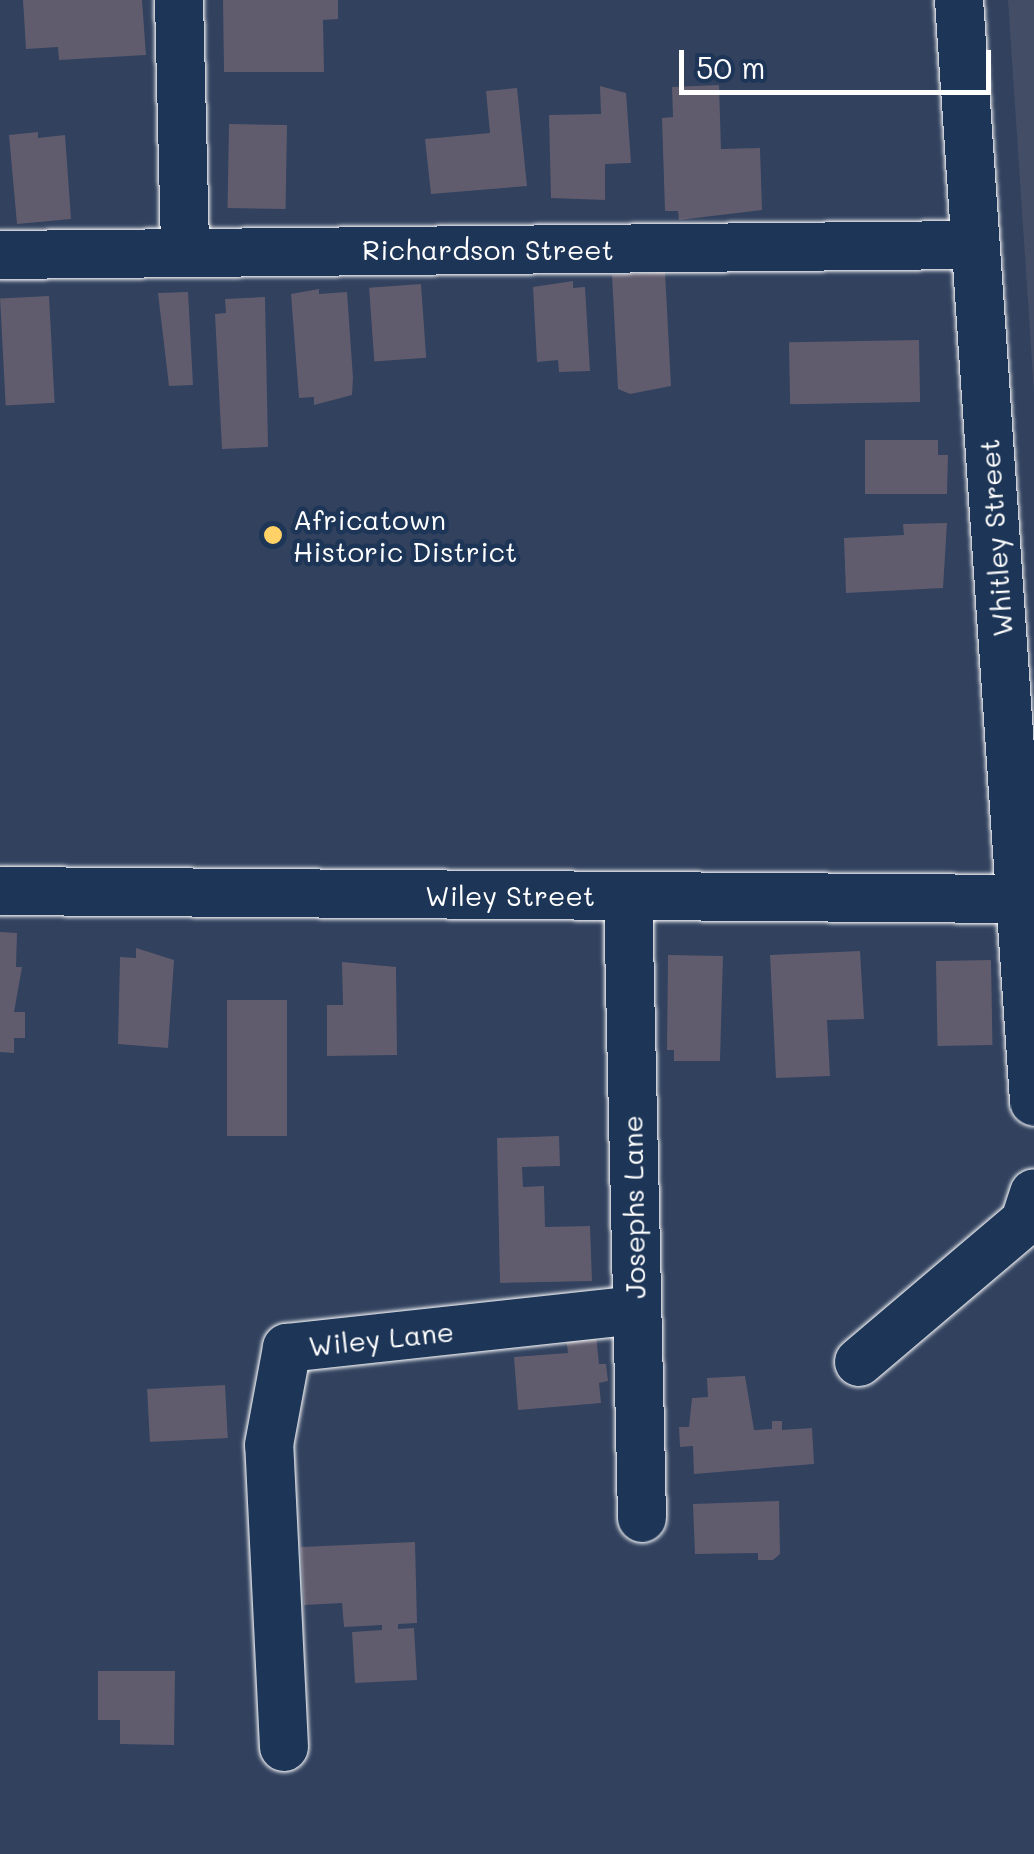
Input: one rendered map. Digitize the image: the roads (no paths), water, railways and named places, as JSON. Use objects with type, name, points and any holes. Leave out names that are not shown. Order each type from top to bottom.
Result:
[{"type":"street","points":[[180,0],[185,252]]},
{"type":"street","name":"Whitley Street","points":[[959,0],[1033,1089]]},
{"type":"street","name":"Richardson Street","points":[[0,256],[975,245]]},
{"type":"street","name":"Wiley Street","points":[[0,891],[1020,899]]},
{"type":"street","name":"Josephs Lane","points":[[628,896],[634,1310],[642,1518]]},
{"type":"street","points":[[859,1362],[1030,1207]]},
{"type":"street","name":"Wiley Lane","points":[[284,1746],[269,1445],[288,1348],[634,1310]]},
{"type":"place","name":"Africatown Historic District","points":[[273,535]]}]
